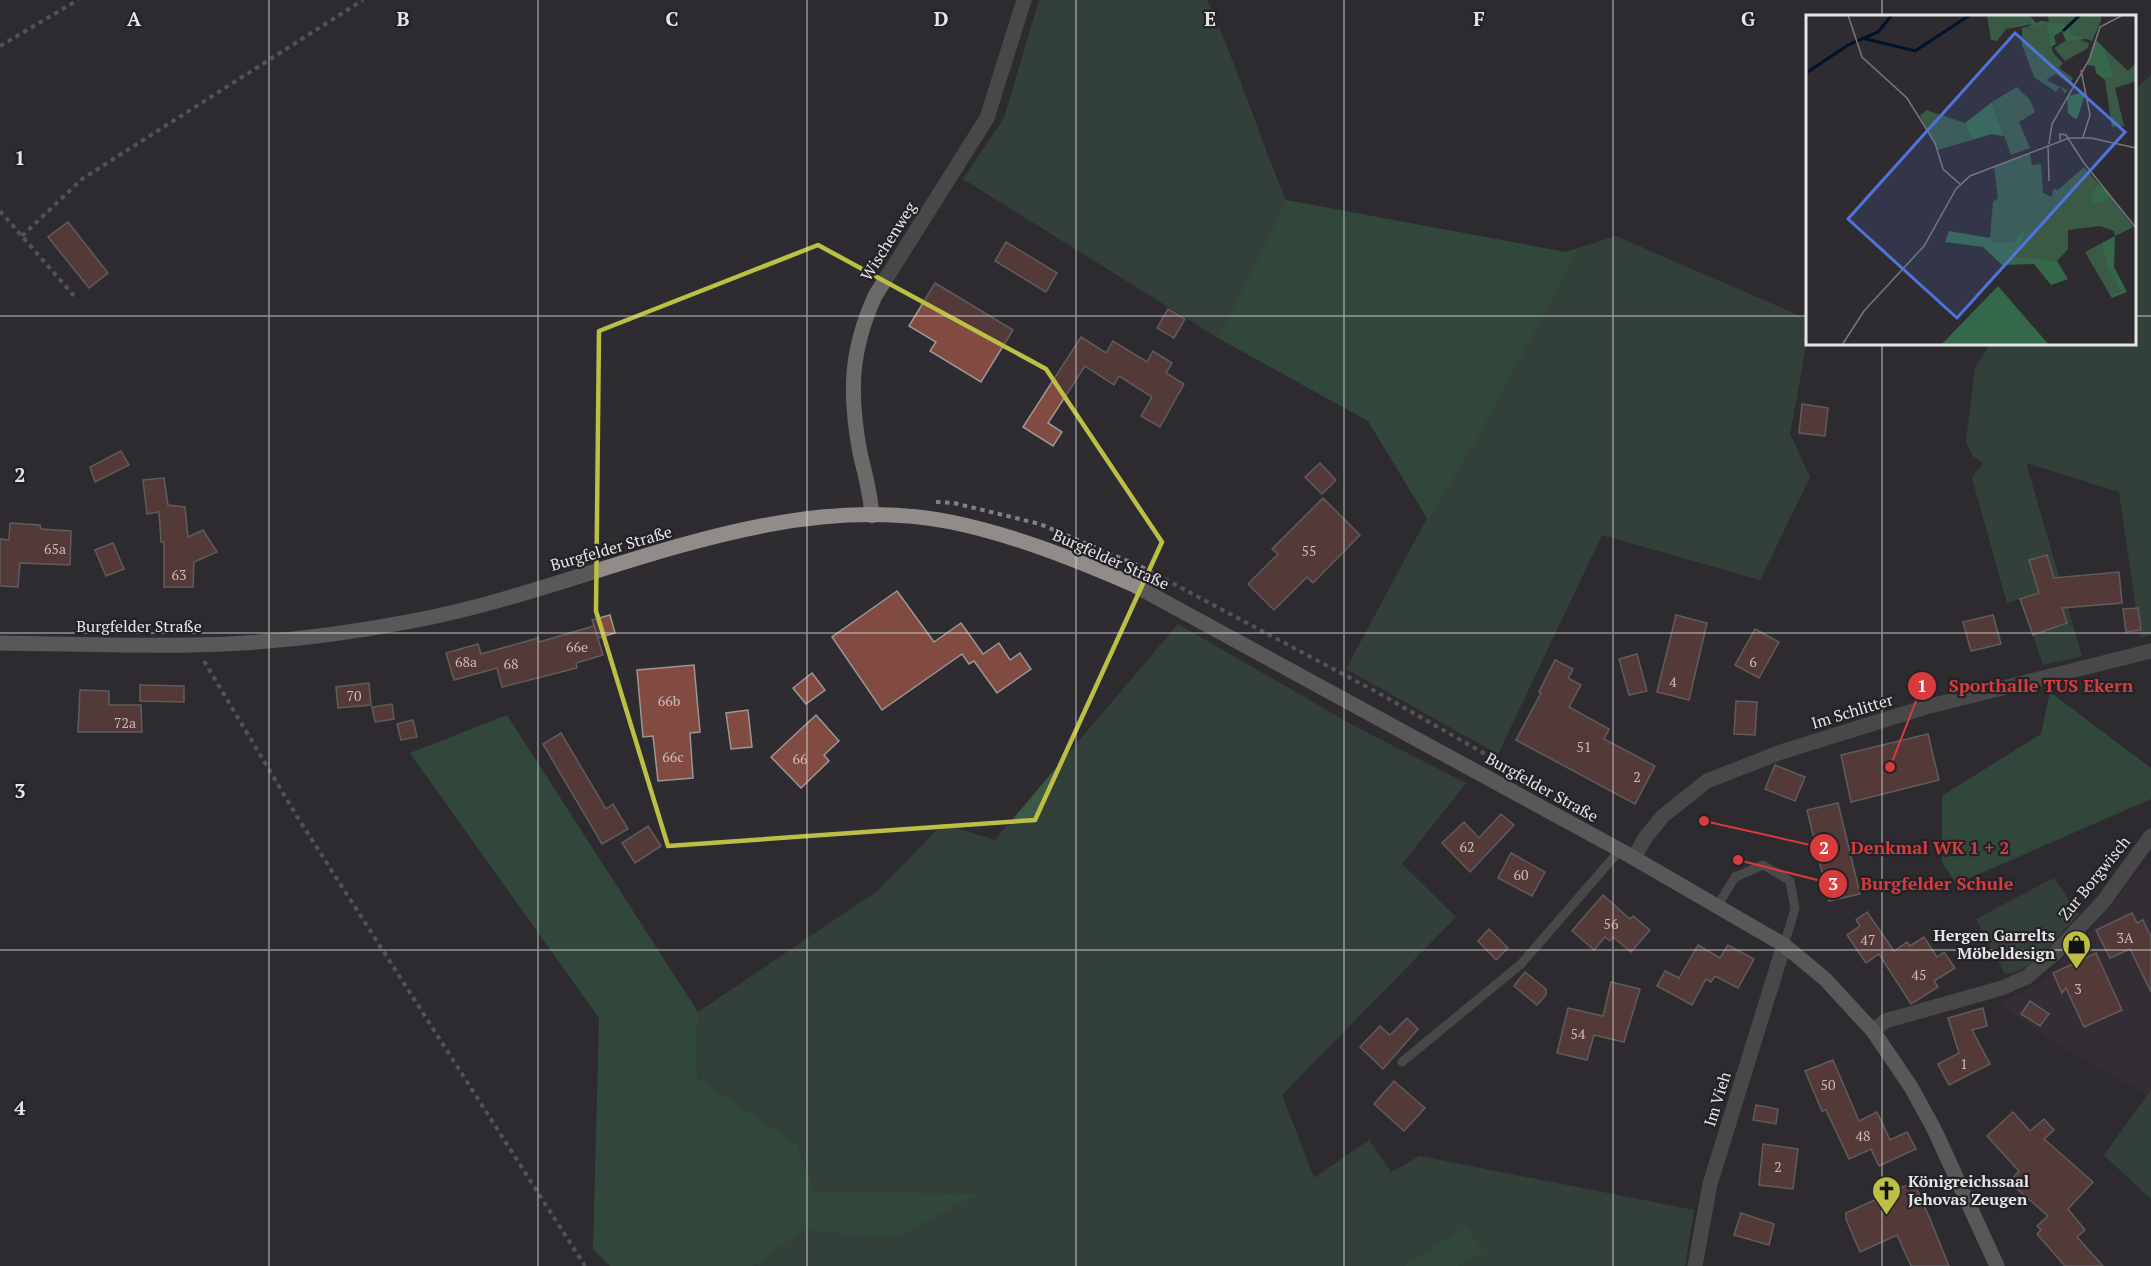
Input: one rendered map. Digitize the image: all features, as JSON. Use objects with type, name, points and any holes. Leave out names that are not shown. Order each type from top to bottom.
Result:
[{"type":"street","name":"Wischenweg","points":[[872,516],[871,498],[853,417],[851,380],[864,319],[875,296],[987,118],[1024,0]]},
{"type":"street","name":"Burgfelder Straße","points":[[0,643],[194,645],[339,634],[416,621],[720,536],[810,519],[872,516],[949,522],[980,529],[1069,557],[1132,584],[1620,850],[1784,945],[1825,979],[1873,1031],[1911,1087],[1934,1129],[1997,1266]]},
{"type":"street","name":"Im Schlitter","points":[[1634,858],[1645,838],[1663,816],[1707,781],[1781,752],[1926,707],[2151,651]]},
{"type":"street","name":"Zur Borgwisch","points":[[1873,1031],[1885,1021],[2002,987],[2027,977],[2056,952],[2103,902],[2151,836]]},
{"type":"street","name":"Im Vieh","points":[[1695,1266],[1710,1184],[1784,945]]},
{"type":"lane","points":[[1402,1062],[1521,964],[1620,850]]},
{"type":"lane","points":[[1718,905],[1735,877],[1763,865],[1790,881],[1795,909],[1784,945]]},
{"type":"path","points":[[0,46],[78,0]]},
{"type":"path","points":[[22,236],[82,179],[363,0]]},
{"type":"path","points":[[0,212],[75,297]]},
{"type":"path","points":[[194,645],[298,818],[585,1266]]},
{"type":"highlighted area","points":[[818,245],[1046,369],[1162,542],[1035,820],[668,846],[596,611],[599,331]]},
{"type":"shaded area","points":[[2146,863],[2151,867],[2151,1090],[2148,1095],[2061,1047],[2000,1004],[2039,983],[2088,932]]},
{"type":"green space","points":[[1039,0],[1207,0],[1286,200],[1218,338],[963,179],[1004,118]]},
{"type":"green space","points":[[2151,75],[2151,635],[2140,637],[2119,492],[2026,463],[2082,656],[2043,665],[2033,635],[2067,622],[2055,587],[2007,603],[1972,478],[1983,463],[1973,456],[1966,442],[1975,368],[1989,345],[2136,345],[2136,88]]},
{"type":"green space","points":[[1286,200],[1566,252],[1581,247],[1482,430],[1428,520],[1368,421],[1218,338]]},
{"type":"green space","points":[[1616,236],[1806,319],[1806,345],[1790,434],[1810,477],[1760,580],[1602,535],[1498,754],[1346,669],[1425,522],[1482,430],[1581,247]]},
{"type":"green space","points":[[1178,624],[1354,726],[1466,783],[1402,864],[1456,917],[1282,1095],[1314,1178],[1369,1140],[1391,1172],[1420,1156],[1694,1210],[1685,1266],[1459,1266],[1484,1252],[1466,1226],[1404,1266],[753,1266],[804,1231],[896,1236],[979,1193],[814,1191],[797,1144],[697,1078],[698,1012],[876,892],[943,824],[995,840]]},
{"type":"green space","points":[[2050,692],[2151,768],[2151,799],[1956,884],[1942,862],[1942,796],[2041,734]]},
{"type":"green space","points":[[507,715],[698,1012],[697,1078],[797,1144],[814,1191],[980,1193],[896,1237],[804,1231],[753,1266],[610,1266],[593,1249],[599,1018],[410,753]]},
{"type":"green space","points":[[2054,878],[2079,914],[2036,959],[2016,972],[2005,974],[1976,919]]},
{"type":"green space","points":[[2151,1090],[2151,1199],[2104,1155]]},
{"type":"green space","points":[[1466,1226],[1484,1252],[1459,1266],[1404,1266]]},
{"type":"building","points":[[68,222],[108,273],[89,288],[48,237]]},
{"type":"building","points":[[1006,242],[1057,273],[1046,292],[995,261]]},
{"type":"building","points":[[935,283],[1013,330],[981,382],[930,351],[936,342],[909,326]]},
{"type":"building","points":[[1168,309],[1185,319],[1174,338],[1157,328]]},
{"type":"building","points":[[1081,337],[1106,353],[1113,341],[1147,362],[1153,351],[1172,363],[1166,373],[1184,384],[1160,427],[1141,416],[1152,397],[1119,376],[1114,385],[1085,366],[1048,423],[1062,432],[1053,446],[1023,427]]},
{"type":"building","points":[[1802,404],[1828,408],[1825,436],[1799,433]]},
{"type":"building","points":[[121,451],[129,465],[95,482],[90,467]]},
{"type":"building","points":[[1320,463],[1336,480],[1322,494],[1305,477]]},
{"type":"building","points":[[164,478],[168,505],[185,507],[188,537],[203,530],[217,552],[194,562],[193,587],[164,587],[164,542],[161,542],[159,512],[147,514],[143,480]]},
{"type":"building","points":[[1323,498],[1360,535],[1313,583],[1307,577],[1274,610],[1248,584],[1278,554],[1272,549]]},
{"type":"building","points":[[10,523],[40,525],[41,529],[71,531],[70,565],[20,563],[18,587],[0,586],[0,539],[9,540]]},
{"type":"building","points":[[113,543],[124,569],[106,576],[95,550]]},
{"type":"building","points":[[2047,555],[2054,578],[2119,572],[2122,603],[2062,608],[2067,623],[2033,635],[2020,599],[2039,593],[2029,560]]},
{"type":"building","points":[[897,591],[934,642],[961,623],[983,654],[999,643],[1010,660],[1020,653],[1031,669],[997,693],[974,661],[969,664],[962,654],[882,710],[832,637]]},
{"type":"building","points":[[2138,608],[2141,630],[2126,632],[2123,609]]},
{"type":"building","points":[[610,615],[615,633],[598,638],[592,620]]},
{"type":"building","points":[[1676,615],[1707,623],[1689,700],[1657,692]]},
{"type":"building","points":[[1993,615],[2001,644],[1971,651],[1963,622]]},
{"type":"building","points":[[594,626],[603,655],[576,663],[577,668],[502,687],[497,668],[454,680],[446,653],[478,644],[481,654],[538,638],[539,642]]},
{"type":"building","points":[[1755,629],[1779,642],[1759,678],[1735,665]]},
{"type":"building","points":[[1637,654],[1647,691],[1629,695],[1619,659]]},
{"type":"building","points":[[1555,660],[1573,669],[1568,678],[1581,685],[1569,707],[1609,729],[1604,739],[1655,766],[1635,804],[1516,740],[1541,693],[1539,692]]},
{"type":"building","points":[[694,665],[700,732],[690,733],[693,778],[658,781],[653,736],[643,737],[637,670]]},
{"type":"building","points":[[812,673],[825,690],[806,704],[793,688]]},
{"type":"building","points":[[369,683],[371,705],[338,708],[336,687]]},
{"type":"building","points":[[140,685],[184,686],[184,702],[140,701]]},
{"type":"building","points":[[80,690],[109,691],[109,705],[141,705],[142,732],[78,732]]},
{"type":"building","points":[[1736,701],[1757,702],[1755,735],[1734,734]]},
{"type":"building","points":[[392,704],[394,719],[375,722],[372,707]]},
{"type":"building","points":[[748,710],[752,747],[731,749],[726,713]]},
{"type":"building","points":[[816,715],[839,741],[824,755],[829,761],[801,788],[771,757]]},
{"type":"building","points":[[413,720],[417,737],[401,740],[397,724]]},
{"type":"building","points":[[561,733],[606,809],[613,804],[628,829],[602,844],[543,744]]},
{"type":"building","points":[[1928,734],[1939,780],[1851,802],[1841,755]]},
{"type":"building","points":[[1775,765],[1805,777],[1795,801],[1765,789]]},
{"type":"building","points":[[1838,803],[1860,894],[1829,901],[1807,810]]},
{"type":"building","points":[[1501,814],[1514,825],[1470,872],[1442,843],[1464,822],[1479,838]]},
{"type":"building","points":[[648,826],[661,846],[635,863],[622,843]]},
{"type":"building","points":[[1511,853],[1545,872],[1532,896],[1498,878]]},
{"type":"building","points":[[1603,895],[1630,919],[1633,916],[1650,930],[1631,952],[1613,937],[1610,941],[1605,937],[1594,950],[1572,931]]},
{"type":"building","points":[[1867,912],[1894,951],[1907,942],[1910,946],[1924,937],[1937,957],[1944,952],[1955,968],[1934,981],[1938,987],[1911,1004],[1879,954],[1866,963],[1847,935],[1860,926],[1856,920]]},
{"type":"building","points":[[2132,913],[2137,923],[2143,920],[2151,937],[2151,992],[2130,949],[2110,958],[2096,930]]},
{"type":"building","points":[[1489,929],[1508,948],[1496,960],[1478,941]]},
{"type":"building","points":[[1698,945],[1720,958],[1728,945],[1754,959],[1738,988],[1715,976],[1711,982],[1706,979],[1692,1005],[1657,986],[1665,971],[1679,978]]},
{"type":"building","points":[[2096,953],[2122,1010],[2084,1027],[2066,988],[2062,993],[2053,973]]},
{"type":"building","points":[[1525,972],[1546,989],[1546,995],[1537,1005],[1514,986]]},
{"type":"building","points":[[1611,982],[1640,989],[1624,1042],[1594,1035],[1587,1060],[1557,1053],[1568,1008],[1603,1016]]},
{"type":"building","points":[[2030,1001],[2049,1014],[2040,1026],[2021,1014]]},
{"type":"building","points":[[1983,1008],[1987,1026],[1972,1030],[1990,1064],[1949,1085],[1938,1064],[1959,1053],[1948,1018]]},
{"type":"building","points":[[1407,1018],[1418,1029],[1383,1069],[1360,1047],[1380,1026],[1390,1035]]},
{"type":"building","points":[[1833,1060],[1859,1121],[1877,1112],[1890,1140],[1907,1132],[1916,1149],[1879,1166],[1871,1149],[1849,1159],[1826,1110],[1822,1111],[1805,1071]]},
{"type":"building","points":[[1394,1081],[1425,1108],[1404,1131],[1374,1104]]},
{"type":"building","points":[[1756,1105],[1778,1109],[1776,1124],[1753,1120]]},
{"type":"building","points":[[2013,1112],[2030,1131],[2044,1119],[2054,1130],[2044,1139],[2093,1182],[2068,1209],[2085,1230],[2077,1237],[2103,1266],[2065,1266],[2037,1234],[2041,1230],[2037,1226],[2048,1216],[2009,1182],[2019,1171],[1987,1136]]},
{"type":"building","points":[[1763,1144],[1798,1149],[1793,1189],[1759,1185]]},
{"type":"building","name":"Königreichssaal Jehovas Zeugen","points":[[1914,1182],[1949,1266],[1911,1266],[1897,1235],[1860,1252],[1846,1219],[1846,1213]]},
{"type":"building","points":[[1741,1213],[1774,1224],[1769,1245],[1734,1235]]},
{"type":"place","name":"Sporthalle TUS Ekern","points":[[1890,767]]},
{"type":"place","name":"Denkmal WK 1 + 2","points":[[1704,821]]},
{"type":"place","name":"Burgfelder Schule","points":[[1738,860]]},
{"type":"place","name":"Hergen Garrelts Möbeldesign","points":[[2076,970]]},
{"type":"place","name":"Königreichssaal Jehovas Zeugen","points":[[1887,1216]]}]
